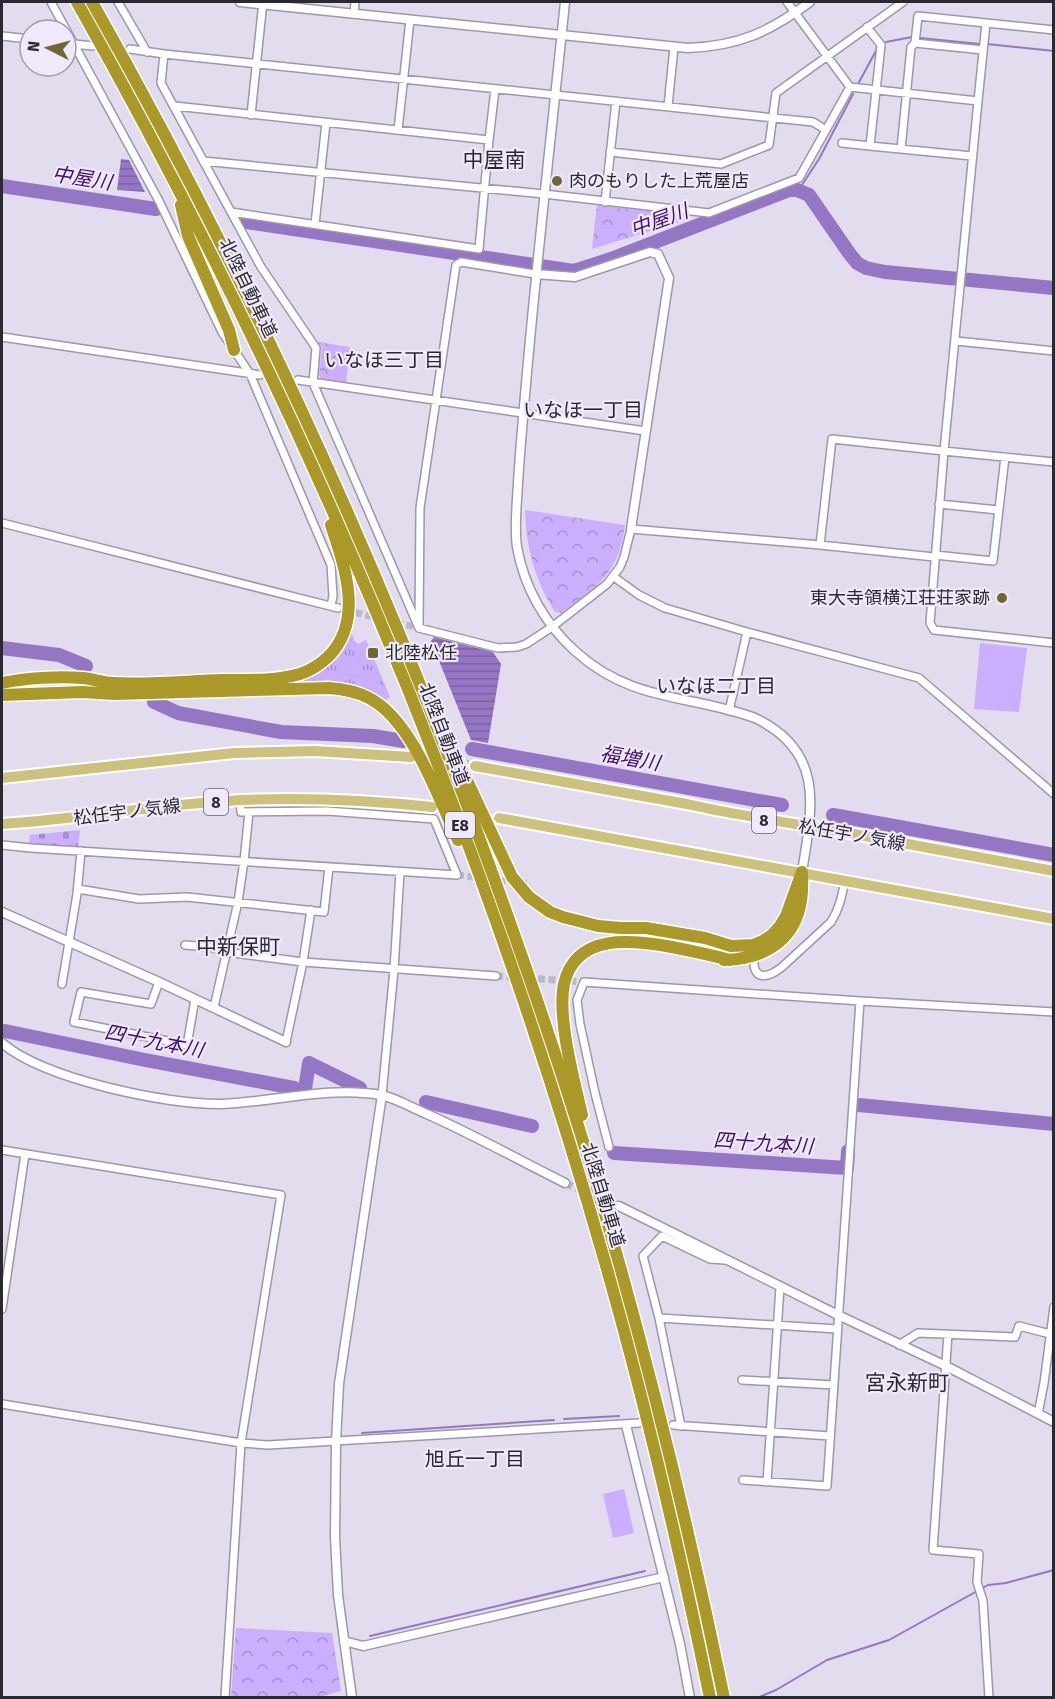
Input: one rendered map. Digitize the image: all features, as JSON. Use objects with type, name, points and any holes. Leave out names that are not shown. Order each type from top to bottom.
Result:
[{"type":"highway","name":"北陸自動車道","points":[[77,2],[175,183],[250,333],[297,433],[391,648],[441,775],[505,948],[560,1115],[609,1276],[665,1490],[710,1698]]},
{"type":"highway","name":"北陸自動車道","points":[[92,2],[165,135],[262,327],[358,536],[453,769],[520,950],[574,1112],[618,1261],[679,1496],[724,1698]]},
{"type":"highway","points":[[175,183],[188,236],[229,330],[234,350]]},
{"type":"highway","points":[[2,696],[84,693],[113,689],[273,679],[315,668],[334,650],[346,627],[349,603],[341,555],[318,492],[262,366],[250,333]]},
{"type":"highway","points":[[414,669],[505,862],[520,887],[539,905],[563,917],[598,926],[646,928],[705,938],[731,946],[753,945],[772,934],[780,926],[802,872]]},
{"type":"highway","points":[[2,684],[20,680],[83,678],[113,689],[329,688],[358,693],[381,705],[398,722],[417,751],[505,948]]},
{"type":"highway","points":[[618,1261],[567,1044],[562,1007],[567,975],[579,957],[597,946],[620,942],[641,949],[702,961],[754,956],[775,946],[790,930],[796,919],[803,892],[802,872]]},
{"type":"main road","points":[[2,778],[234,753],[315,751],[411,757]]},
{"type":"main road","name":"松任宇ノ気線","points":[[475,766],[1053,871]]},
{"type":"main road","name":"松任宇ノ気線","points":[[2,824],[45,822],[158,807],[240,800],[334,799],[432,807]]},
{"type":"main road","points":[[499,818],[1053,919]]},
{"type":"street","points":[[51,2],[60,18]]},
{"type":"street","points":[[118,2],[147,52]]},
{"type":"street","points":[[240,2],[702,48],[730,44],[766,30],[810,2]]},
{"type":"street","points":[[354,14],[355,2]]},
{"type":"street","points":[[565,2],[537,255],[523,413],[515,531],[517,547],[532,594],[552,627],[577,653],[601,671],[620,682],[654,694],[755,718],[772,728],[787,741],[800,757],[810,783],[809,827],[802,872]]},
{"type":"street","points":[[787,2],[850,87],[978,101]]},
{"type":"street","points":[[610,152],[721,164],[769,145],[776,93],[903,2]]},
{"type":"street","points":[[251,115],[263,3]]},
{"type":"street","points":[[901,149],[911,47],[915,43],[918,16],[1053,30]]},
{"type":"street","points":[[398,130],[410,20]]},
{"type":"street","points":[[986,23],[939,504],[930,623],[934,630],[1053,643]]},
{"type":"street","points":[[867,27],[881,45],[870,146]]},
{"type":"street","points":[[2,36],[18,38]]},
{"type":"street","points":[[915,43],[983,50]]},
{"type":"street","points":[[78,44],[92,46]]},
{"type":"street","points":[[668,106],[675,47]]},
{"type":"street","points":[[130,49],[813,122],[826,130]]},
{"type":"street","points":[[2,523],[334,607],[331,565],[250,374],[222,332],[159,201],[78,51]]},
{"type":"street","points":[[164,54],[161,83],[261,267],[316,348],[313,383],[419,628]]},
{"type":"street","points":[[203,161],[544,194],[709,213],[799,178],[850,87]]},
{"type":"street","points":[[231,212],[479,249],[495,88]]},
{"type":"street","points":[[605,202],[616,101]]},
{"type":"street","points":[[175,106],[489,140]]},
{"type":"street","points":[[315,224],[326,123]]},
{"type":"street","points":[[842,143],[972,156]]},
{"type":"street","points":[[650,252],[658,254],[669,278],[631,529],[624,557],[614,577],[601,590],[552,627],[526,644],[517,647],[492,646],[419,628],[420,508],[456,265],[461,262],[574,277],[650,252]]},
{"type":"street","points":[[2,337],[260,375]]},
{"type":"street","points":[[956,341],[1053,351]]},
{"type":"street","points":[[298,380],[645,431]]},
{"type":"street","points":[[820,545],[832,439],[1053,462]]},
{"type":"street","points":[[631,529],[993,561],[1005,457]]},
{"type":"street","points":[[939,504],[998,510]]},
{"type":"street","points":[[614,577],[639,595],[665,608],[919,678],[1053,794]]},
{"type":"street","points":[[729,711],[747,632]]},
{"type":"street","points":[[2,845],[457,875],[434,819],[327,811],[241,812],[240,800]]},
{"type":"street","points":[[214,1007],[238,902],[249,812]]},
{"type":"street","points":[[62,984],[78,889],[81,851]]},
{"type":"street","points":[[78,889],[139,899],[187,897],[324,912],[329,867]]},
{"type":"street","points":[[352,1698],[338,1595],[336,1549],[336,1442],[339,1384],[382,1095],[394,970],[400,872]]},
{"type":"street","points":[[754,956],[753,967],[760,975],[773,974],[782,967],[831,922],[841,903],[845,880]]},
{"type":"street","points":[[2,912],[70,941],[286,1042],[303,962],[311,910]]},
{"type":"street","points":[[185,945],[303,962],[496,976]]},
{"type":"street","points":[[159,982],[151,1004],[81,992],[75,1022],[187,1045],[195,999]]},
{"type":"street","points":[[609,1147],[580,1024],[577,1000],[584,982],[1053,1012]]},
{"type":"street","points":[[743,1480],[827,1486],[838,1315],[847,1219],[860,1001]]},
{"type":"street","points":[[2,1042],[46,1068],[80,1079],[121,1090],[195,1103],[222,1104],[353,1093],[382,1095],[439,1120],[565,1183]]},
{"type":"street","points":[[2,1150],[281,1195],[241,1443],[225,1698]]},
{"type":"street","points":[[2,1309],[25,1154]]},
{"type":"street","points":[[619,1206],[780,1287],[946,1366],[1053,1422]]},
{"type":"street","points":[[681,1426],[659,1318],[643,1256],[662,1236],[710,1259],[728,1261]]},
{"type":"street","points":[[767,1482],[780,1287]]},
{"type":"street","points":[[1038,1414],[1052,1335],[1053,1307]]},
{"type":"street","points":[[659,1318],[837,1329]]},
{"type":"street","points":[[899,1345],[918,1333],[1014,1337],[1018,1326],[1052,1335]]},
{"type":"street","points":[[948,1334],[933,1550],[980,1554],[977,1582],[983,1601],[989,1698]]},
{"type":"street","points":[[742,1380],[834,1384]]},
{"type":"street","points":[[2,1404],[241,1443],[268,1445],[639,1424]]},
{"type":"street","points":[[626,1425],[680,1644],[690,1698]]},
{"type":"street","points":[[673,1425],[830,1436]]},
{"type":"street","points":[[344,1641],[363,1646],[664,1577]]},
{"type":"green space","points":[[597,205],[685,215],[683,221],[592,249]]},
{"type":"green space","points":[[318,342],[350,347],[346,383],[322,380],[319,375],[322,347]]},
{"type":"green space","points":[[525,510],[625,525],[618,555],[605,577],[561,613],[555,612],[537,576],[527,537]]},
{"type":"green space","points":[[351,631],[358,644],[366,640],[390,697],[384,701],[373,694],[340,684],[292,682],[311,674],[334,657]]},
{"type":"green space","points":[[980,643],[1027,648],[1019,712],[974,709]]},
{"type":"green space","points":[[80,830],[78,847],[29,843],[30,835]]},
{"type":"green space","points":[[624,1489],[634,1533],[613,1538],[603,1494]]},
{"type":"green space","points":[[236,1628],[332,1633],[341,1691],[316,1698],[231,1697]]},
{"type":"shaded area","points":[[121,159],[129,160],[145,192],[117,190]]},
{"type":"shaded area","points":[[434,637],[493,652],[501,664],[488,743],[471,740],[431,641]]},
{"type":"waterway","points":[[886,42],[912,37]]},
{"type":"waterway","points":[[920,38],[980,44]]},
{"type":"waterway","points":[[987,44],[1054,51]]},
{"type":"waterway","points":[[858,84],[878,47]]},
{"type":"waterway","points":[[802,185],[819,159],[853,94]]},
{"type":"waterway","name":"中屋川","points":[[2,186],[156,209]]},
{"type":"waterway","name":"中屋川","points":[[240,221],[574,271],[611,259],[789,190],[797,190],[809,195],[849,253],[857,263],[866,268],[885,272],[1054,288]]},
{"type":"waterway","name":"福増川","points":[[2,648],[59,655],[86,666]]},
{"type":"waterway","name":"福増川","points":[[154,702],[178,713],[281,732],[373,736],[403,741]]},
{"type":"waterway","name":"福増川","points":[[472,749],[782,805]]},
{"type":"waterway","name":"福増川","points":[[833,815],[1054,855]]},
{"type":"waterway","name":"四十九本川","points":[[5,1031],[294,1088]]},
{"type":"waterway","name":"四十九本川","points":[[305,1089],[309,1063],[360,1088]]},
{"type":"waterway","name":"四十九本川","points":[[426,1102],[532,1126]]},
{"type":"waterway","name":"四十九本川","points":[[859,1105],[1054,1124]]},
{"type":"waterway","name":"四十九本川","points":[[614,1153],[847,1168],[848,1151]]},
{"type":"waterway","points":[[564,1419],[619,1416]]},
{"type":"waterway","points":[[362,1433],[554,1420]]},
{"type":"waterway","points":[[757,1698],[776,1690],[827,1660],[889,1640],[988,1585],[1006,1583],[1054,1570]]},
{"type":"waterway","points":[[370,1636],[645,1571]]},
{"type":"tunnel","points":[[345,610],[419,628]]},
{"type":"tunnel","points":[[414,757],[475,766]]},
{"type":"tunnel","points":[[457,875],[528,884]]},
{"type":"tunnel","points":[[496,976],[584,982]]},
{"type":"tunnel","points":[[565,1183],[619,1206]]},
{"type":"place","name":"肉のもりした上荒屋店","points":[[557,181]]},
{"type":"place","name":"東大寺領横江荘荘家跡","points":[[1002,598]]},
{"type":"place","name":"北陸松任","points":[[373,653]]},
{"type":"district","name":"中屋南","points":[[494,160]]},
{"type":"district","name":"いなほ三丁目","points":[[384,360]]},
{"type":"district","name":"いなほ一丁目","points":[[583,410]]},
{"type":"district","name":"いなほ二丁目","points":[[716,686]]},
{"type":"district","name":"中新保町","points":[[238,947]]},
{"type":"district","name":"宮永新町","points":[[907,1383]]},
{"type":"district","name":"旭丘一丁目","points":[[475,1459]]}]
